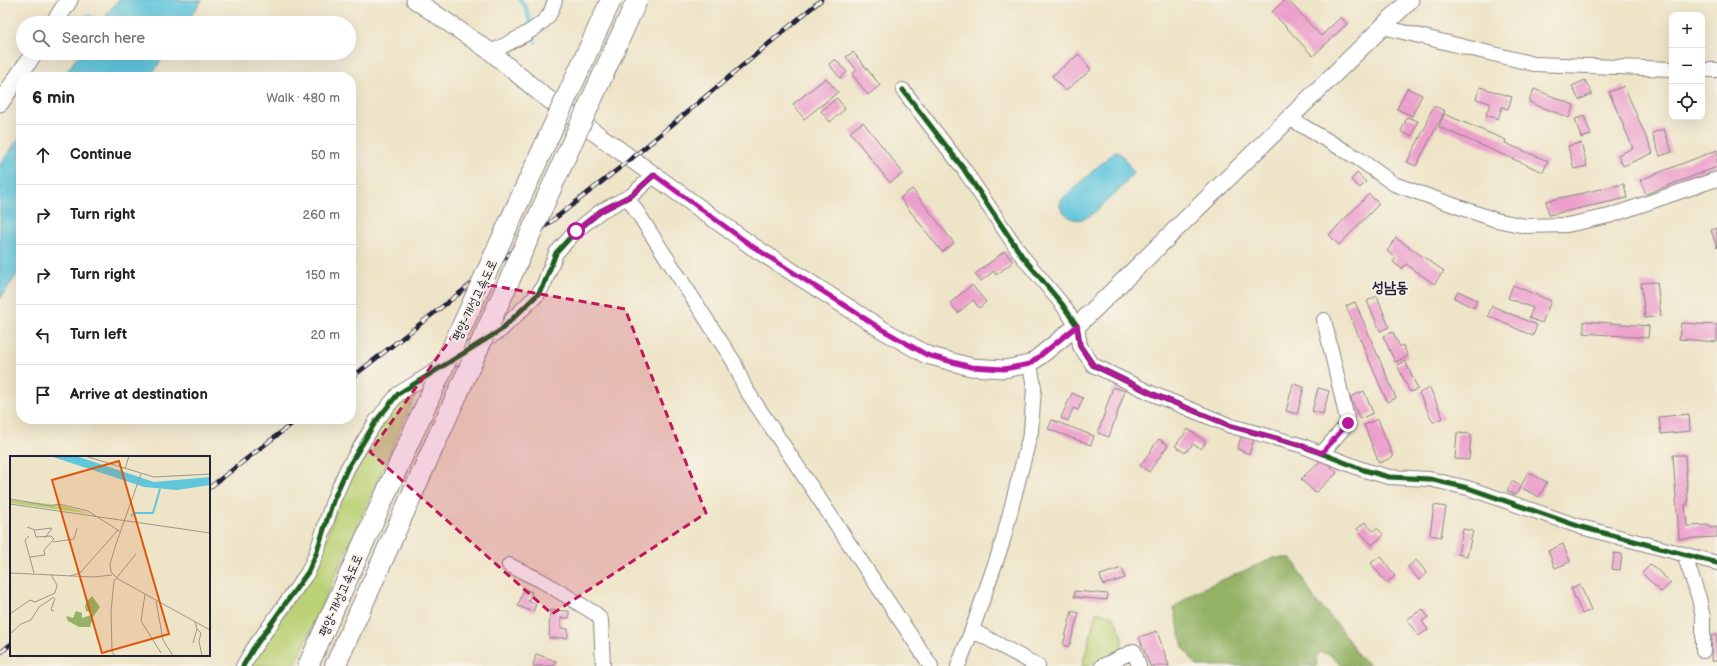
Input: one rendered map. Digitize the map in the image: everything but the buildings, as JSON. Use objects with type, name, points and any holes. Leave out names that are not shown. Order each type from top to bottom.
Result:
[{"type":"highway","name":"평양-개성고속도로","points":[[308,666],[611,0]]},
{"type":"highway","name":"평양-개성고속도로","points":[[335,666],[637,0]]},
{"type":"main road","points":[[59,16],[69,0]]},
{"type":"main road","points":[[415,0],[491,52],[540,93],[752,246],[883,330],[927,355],[971,367],[1004,369],[1030,364],[1077,326],[1410,0]]},
{"type":"main road","points":[[21,72],[29,60]]},
{"type":"main road","points":[[0,104],[16,80]]},
{"type":"street","points":[[491,52],[530,31],[549,15],[555,0]]},
{"type":"street","points":[[1383,27],[1534,64],[1669,69]]},
{"type":"street","points":[[1705,70],[1717,70]]},
{"type":"street","points":[[903,90],[963,168],[1022,256],[1062,304],[1077,326],[1080,346],[1093,365],[1153,394],[1231,426],[1300,445],[1364,470],[1389,477],[1429,479],[1468,488],[1581,527],[1717,563]]},
{"type":"street","points":[[1289,118],[1360,159],[1394,184],[1496,220],[1525,226],[1566,225],[1609,216],[1717,179]]},
{"type":"street","points":[[243,666],[253,649],[308,572],[316,554],[333,501],[347,469],[376,421],[398,394],[420,382],[505,327],[538,294],[544,284],[556,253],[571,236],[601,211],[628,198],[654,175]]},
{"type":"street","points":[[628,198],[734,362],[745,388],[931,666]]},
{"type":"street","points":[[1322,453],[1348,423],[1324,320]]},
{"type":"street","points":[[958,666],[1002,544],[1031,431],[1034,388],[1030,364]]},
{"type":"street","points":[[1684,554],[1699,598],[1703,618],[1703,651]]},
{"type":"street","points":[[509,565],[542,581],[596,614],[601,620],[603,666]]},
{"type":"street","points":[[972,630],[1038,666]]},
{"type":"street","points":[[1102,666],[1134,651],[1139,666]]},
{"type":"highlighted area","points":[[489,285],[625,309],[706,513],[552,614],[370,452]]},
{"type":"green space","points":[[416,394],[295,666],[247,666],[318,565],[346,479],[375,430],[401,398]]},
{"type":"green space","points":[[1274,558],[1292,558],[1314,599],[1337,624],[1359,656],[1371,666],[1342,666],[1329,654],[1319,652],[1316,658],[1317,666],[1197,666],[1183,647],[1174,608],[1196,591]]},
{"type":"green space","points":[[1096,613],[1103,613],[1113,616],[1122,637],[1120,651],[1088,666],[1082,666]]},
{"type":"water","points":[[118,0],[202,0],[191,16],[106,16]]},
{"type":"water","points":[[75,60],[161,60],[153,72],[67,72]]},
{"type":"water","points":[[16,142],[16,275],[0,299],[0,165]]},
{"type":"water","points":[[1115,151],[1122,155],[1133,172],[1128,180],[1098,209],[1085,218],[1079,220],[1073,219],[1066,215],[1060,207],[1061,200]]},
{"type":"waterway","points":[[520,0],[526,7],[535,42]]},
{"type":"railway","points":[[356,374],[631,159],[821,0]]},
{"type":"railway","points":[[210,487],[292,424]]},
{"type":"railway","points":[[0,653],[10,645]]},
{"type":"cycle path","points":[[903,90],[963,168],[1022,256],[1062,304],[1077,326],[1080,346],[1093,365],[1153,394],[1231,426],[1300,445],[1364,470],[1389,477],[1429,479],[1468,488],[1581,527],[1717,563]]},
{"type":"cycle path","points":[[243,666],[253,649],[308,572],[316,554],[333,501],[347,469],[376,421],[398,394],[501,330],[538,294],[544,284],[556,253],[576,231],[601,211],[632,195],[654,175]]},
{"type":"district","name":"성남동","points":[[1390,287]]},
{"type":"route","points":[[576,231],[601,211],[632,195],[654,175],[752,246],[883,330],[927,355],[971,367],[1004,369],[1030,364],[1077,326],[1080,346],[1093,365],[1153,394],[1231,426],[1300,445],[1322,453],[1348,423]]}]
